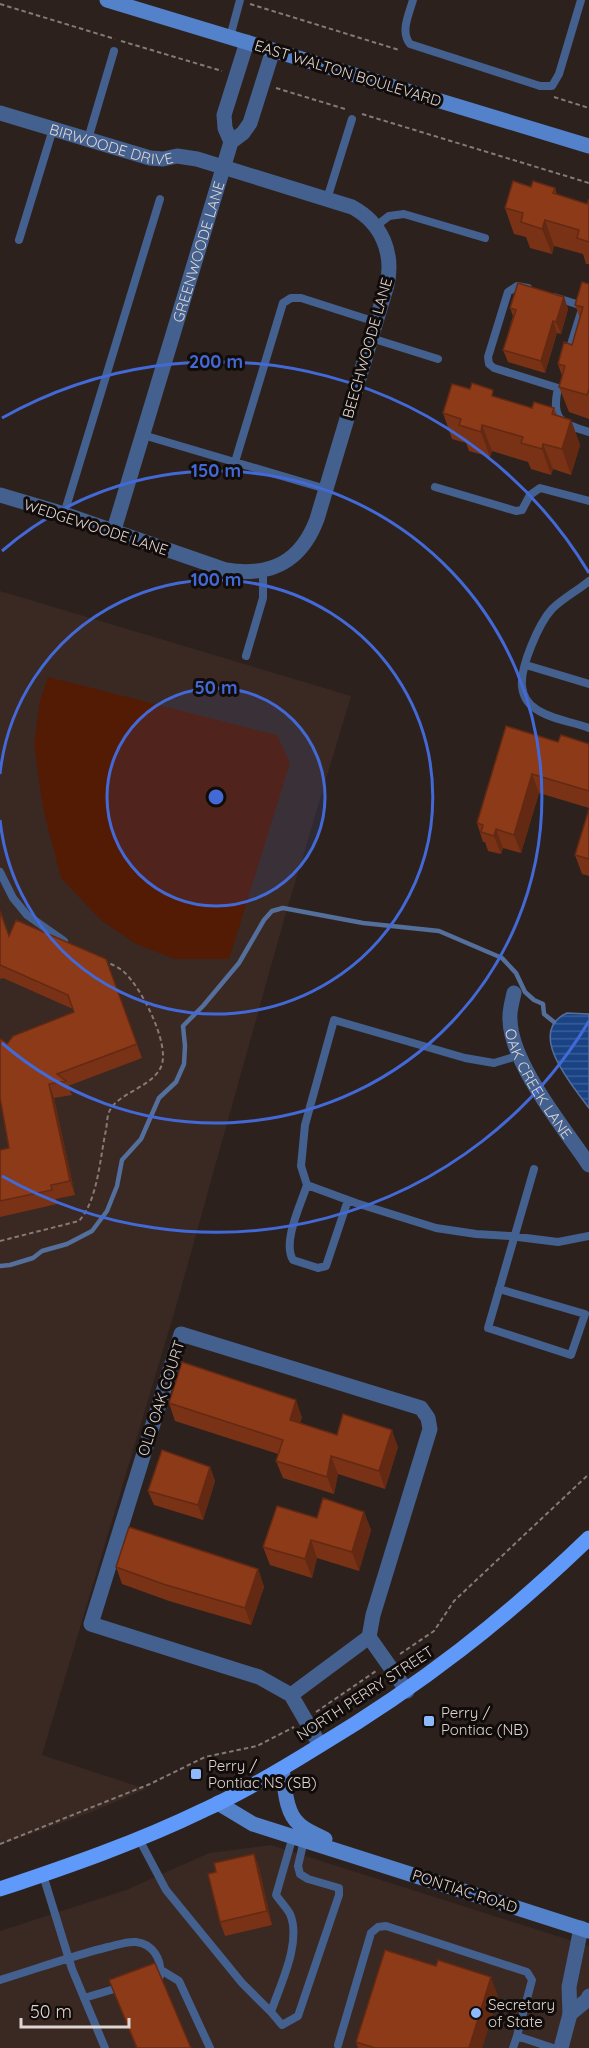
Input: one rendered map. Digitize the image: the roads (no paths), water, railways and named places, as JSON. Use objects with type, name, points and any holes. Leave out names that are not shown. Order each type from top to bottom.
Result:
[{"type":"main road","name":"EAST WALTON BOULEVARD","points":[[107,0],[589,146]]},
{"type":"main road","name":"NORTH PERRY STREET","points":[[0,1889],[139,1839],[218,1803],[282,1769],[407,1691],[512,1609],[589,1538]]},
{"type":"main road","name":"PONTIAC ROAD","points":[[282,1769],[287,1800],[294,1819],[341,1851]]},
{"type":"main road","name":"PONTIAC ROAD","points":[[218,1803],[253,1824],[585,1930]]},
{"type":"street","name":"GREENWOODE LANE","points":[[231,142],[224,121],[247,42]]},
{"type":"street","name":"GREENWOODE LANE","points":[[113,533],[231,142],[247,128],[273,50]]},
{"type":"street","name":"BIRWOODE DRIVE","points":[[0,113],[150,158],[163,159],[177,156],[223,167]]},
{"type":"street","name":"BEECHWOODE LANE","points":[[223,167],[356,209],[376,226],[385,242],[390,264],[387,285],[314,528],[304,545],[290,559],[263,571]]},
{"type":"street","name":"WEDGEWOODE LANE","points":[[0,495],[64,514],[113,533],[226,570],[263,571]]},
{"type":"street","name":"OAK CREEK LANE","points":[[514,993],[510,1020],[513,1040],[528,1074],[589,1166]]},
{"type":"street","name":"OLD OAK COURT","points":[[320,1745],[291,1695],[260,1677],[91,1624],[181,1334],[421,1408],[428,1418],[430,1429],[373,1615],[369,1637]]},
{"type":"street","points":[[291,1695],[369,1637],[407,1691]]},
{"type":"street","points":[[561,2048],[570,2014],[569,1987],[585,1930]]},
{"type":"street","points":[[570,2014],[589,1996]]},
{"type":"lane","points":[[230,37],[240,0]]},
{"type":"lane","points":[[413,0],[405,27],[406,40],[415,47],[506,77],[540,86],[552,86],[559,74],[581,0]]},
{"type":"lane","points":[[88,139],[114,51]]},
{"type":"lane","points":[[327,199],[351,115]]},
{"type":"lane","points":[[19,240],[53,129]]},
{"type":"lane","points":[[64,514],[160,199]]},
{"type":"lane","points":[[376,226],[389,216],[404,214],[485,238]]},
{"type":"lane","points":[[558,388],[494,368],[489,364],[488,357],[510,289],[517,286],[583,306]]},
{"type":"lane","points":[[564,367],[589,294]]},
{"type":"lane","points":[[234,462],[284,303],[291,298],[301,298],[376,322]]},
{"type":"lane","points":[[371,338],[438,359]]},
{"type":"lane","points":[[561,378],[554,404],[556,415],[564,423],[589,432]]},
{"type":"lane","points":[[143,435],[326,489]]},
{"type":"lane","points":[[435,487],[516,511],[525,508],[530,495],[540,488],[589,501]]},
{"type":"lane","points":[[246,656],[263,598],[263,571]]},
{"type":"lane","points":[[589,581],[558,603],[546,616],[536,634],[522,684],[524,695],[540,712],[589,728]]},
{"type":"lane","points":[[526,665],[589,684]]},
{"type":"lane","points":[[0,873],[13,898],[27,915],[64,941]]},
{"type":"lane","points":[[348,1200],[326,1266],[318,1268],[293,1260],[290,1254],[290,1237],[307,1185],[301,1166],[304,1125],[334,1020],[465,1058],[494,1063],[520,1055]]},
{"type":"lane","points":[[499,1289],[585,1314],[571,1355],[488,1328],[499,1289],[514,1236],[534,1169]]},
{"type":"lane","points":[[307,1185],[436,1228],[558,1242],[589,1236]]},
{"type":"lane","points":[[271,2012],[291,1951],[294,1934],[290,1914],[276,1895],[298,1838]]},
{"type":"lane","points":[[139,1839],[166,1890],[242,1983],[282,2025],[298,2016],[339,1895],[339,1888],[308,1879],[300,1874],[298,1838]]},
{"type":"lane","points":[[43,1875],[69,1958],[105,2048]]},
{"type":"lane","points":[[338,2045],[371,1933],[378,1927],[386,1926],[527,1972],[532,1980],[513,2048]]},
{"type":"lane","points":[[0,1980],[69,1958],[133,1942],[152,1948],[158,1957],[160,1976],[150,1982],[84,1998]]},
{"type":"lane","points":[[160,1970],[179,1981],[210,2048]]},
{"type":"lane","points":[[517,2036],[553,2048]]},
{"type":"water","points":[[567,1013],[589,1014],[589,1108],[564,1073],[551,1046],[550,1033],[555,1022]]},
{"type":"waterway","points":[[0,1266],[33,1258],[42,1251],[67,1244],[92,1231],[107,1211],[117,1186],[122,1160],[141,1139],[159,1098],[176,1082],[184,1064],[183,1026],[239,963],[264,920],[272,911],[283,908],[363,923],[439,931],[502,958],[516,973],[525,992],[543,1004],[544,1014],[554,1022]]},
{"type":"place","name":"Perry / Pontiac (NB)","points":[[429,1721]]},
{"type":"place","name":"Perry / Pontiac NS (SB)","points":[[196,1774]]},
{"type":"place","name":"Secretary of State","points":[[476,2013]]}]
